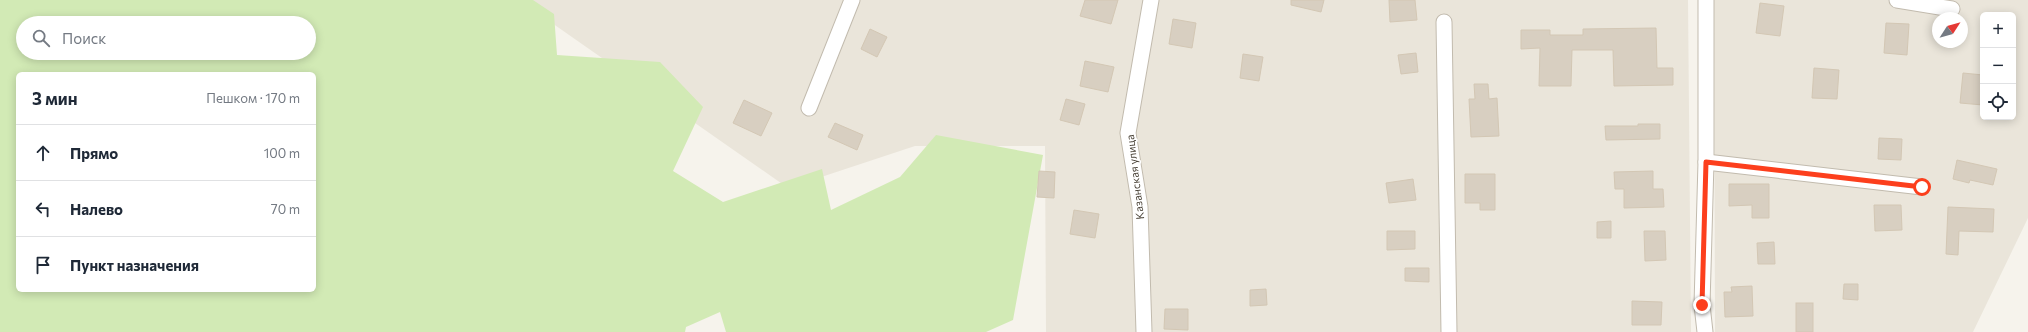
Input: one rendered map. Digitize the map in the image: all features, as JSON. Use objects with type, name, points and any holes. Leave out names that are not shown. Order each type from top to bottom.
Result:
[{"type":"street","points":[[809,108],[852,0]]},
{"type":"street","name":"Казанская улица","points":[[1144,332],[1140,207],[1128,133],[1151,0]]},
{"type":"street","points":[[1705,332],[1702,305],[1706,162],[1706,0]]},
{"type":"street","points":[[1897,0],[1952,9]]},
{"type":"street","points":[[1444,22],[1449,332]]},
{"type":"street","points":[[1706,162],[1922,187]]},
{"type":"shaded area","points":[[519,0],[1688,0],[1691,332],[1046,332],[1045,146],[915,146],[788,188]]},
{"type":"shaded area","points":[[1714,0],[2028,0],[2028,218],[1973,332],[1715,332]]},
{"type":"green space","points":[[0,0],[533,0],[554,14],[557,55],[660,62],[703,107],[673,171],[723,202],[822,169],[831,210],[900,177],[936,135],[1043,155],[1013,320],[986,332],[726,332],[720,312],[686,327],[685,332],[0,332]]},
{"type":"building","points":[[1085,0],[1118,0],[1111,24],[1080,16]]},
{"type":"building","points":[[1291,0],[1324,0],[1321,12],[1291,5]]},
{"type":"building","points":[[1389,0],[1415,0],[1417,20],[1390,22]]},
{"type":"building","points":[[1760,3],[1784,6],[1780,36],[1756,33]]},
{"type":"building","points":[[1173,19],[1196,23],[1192,48],[1169,44]]},
{"type":"building","points":[[1886,23],[1909,24],[1907,55],[1884,53]]},
{"type":"building","points":[[1656,28],[1657,68],[1673,68],[1673,85],[1614,86],[1613,50],[1572,50],[1571,86],[1539,86],[1540,48],[1521,49],[1521,30],[1550,30],[1550,35],[1583,35],[1583,29]]},
{"type":"building","points":[[870,29],[887,37],[877,57],[861,49]]},
{"type":"building","points":[[1416,53],[1418,72],[1401,74],[1398,55]]},
{"type":"building","points":[[1243,54],[1263,57],[1259,81],[1240,78]]},
{"type":"building","points":[[1085,61],[1114,67],[1108,92],[1080,86]]},
{"type":"building","points":[[1814,68],[1839,70],[1837,99],[1812,98]]},
{"type":"building","points":[[1963,73],[1980,75],[1980,105],[1960,103]]},
{"type":"building","points":[[1474,84],[1488,84],[1489,99],[1497,98],[1499,136],[1471,137],[1469,99],[1475,99]]},
{"type":"building","points":[[1066,99],[1085,104],[1079,125],[1060,120]]},
{"type":"building","points":[[744,100],[772,113],[761,136],[733,123]]},
{"type":"building","points":[[835,123],[863,135],[857,150],[828,137]]},
{"type":"building","points":[[1638,124],[1660,124],[1660,139],[1606,140],[1605,126],[1638,126]]},
{"type":"building","points":[[1879,138],[1902,139],[1901,160],[1878,159]]},
{"type":"building","points":[[1957,160],[1997,169],[1993,185],[1970,180],[1969,183],[1953,179]]},
{"type":"building","points":[[1039,171],[1055,172],[1054,198],[1037,197]]},
{"type":"building","points":[[1653,171],[1653,189],[1663,189],[1664,207],[1624,208],[1624,189],[1615,189],[1614,172]]},
{"type":"building","points":[[1465,174],[1495,174],[1495,210],[1480,210],[1480,203],[1465,203]]},
{"type":"building","points":[[1413,179],[1416,200],[1389,203],[1386,183]]},
{"type":"building","points":[[1729,184],[1769,184],[1769,218],[1752,218],[1752,205],[1729,206]]},
{"type":"building","points":[[1874,205],[1901,205],[1902,230],[1875,231]]},
{"type":"building","points":[[1948,207],[1994,209],[1993,232],[1959,231],[1958,255],[1946,254]]},
{"type":"building","points":[[1074,210],[1099,214],[1095,238],[1070,234]]},
{"type":"building","points":[[1611,221],[1611,238],[1597,238],[1597,222]]},
{"type":"building","points":[[1387,231],[1415,231],[1415,249],[1387,250]]},
{"type":"building","points":[[1644,231],[1665,231],[1666,260],[1645,261]]},
{"type":"building","points":[[1774,242],[1775,264],[1758,264],[1757,243]]},
{"type":"building","points":[[1405,268],[1429,268],[1429,282],[1405,281]]},
{"type":"building","points":[[1844,284],[1858,284],[1858,300],[1843,299]]},
{"type":"building","points":[[1752,286],[1753,316],[1725,317],[1724,292],[1732,292],[1731,287]]},
{"type":"building","points":[[1266,289],[1267,305],[1250,306],[1250,290]]},
{"type":"building","points":[[1632,301],[1662,302],[1661,325],[1632,325]]},
{"type":"building","points":[[1796,303],[1813,303],[1813,332],[1796,332]]},
{"type":"building","points":[[1165,309],[1188,309],[1188,330],[1164,329]]},
{"type":"route","points":[[1702,305],[1706,162],[1922,187]]}]
